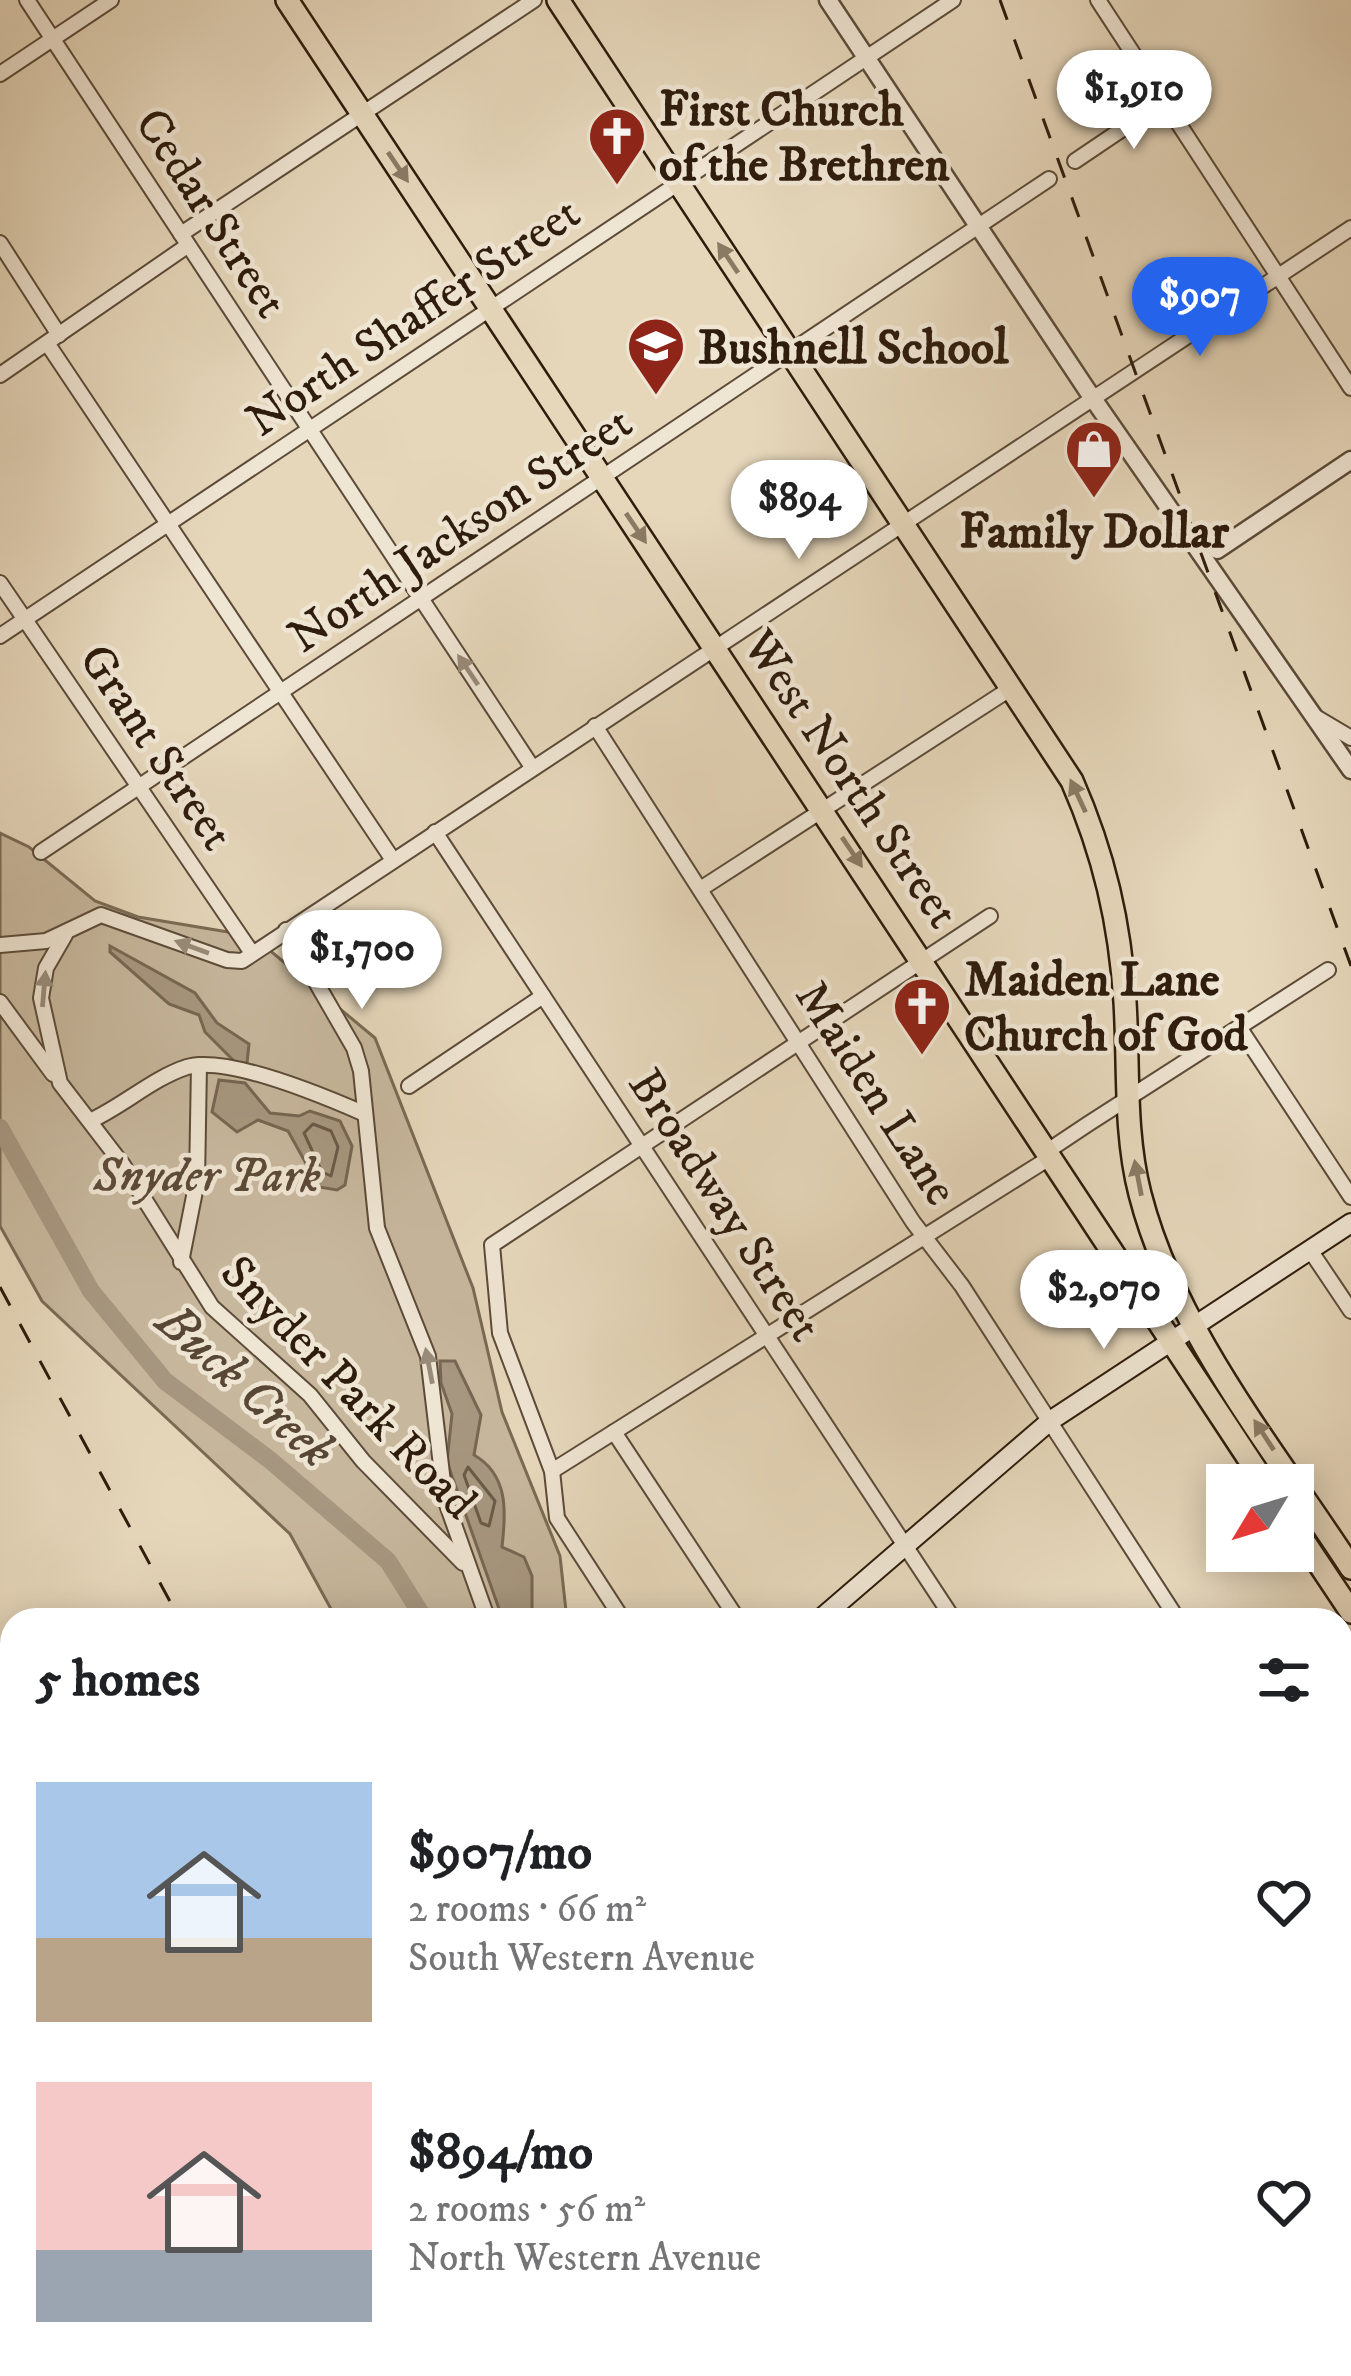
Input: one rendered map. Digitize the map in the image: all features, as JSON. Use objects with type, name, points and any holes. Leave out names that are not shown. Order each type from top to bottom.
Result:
[{"type":"main road","name":"West North Street","points":[[286,0],[1253,1464]]},
{"type":"main road","points":[[558,0],[1072,781],[1107,873],[1119,933],[1129,1098],[1141,1196],[1169,1275],[1351,1568]]},
{"type":"main road","points":[[833,1608],[1050,1421],[1351,1223]]},
{"type":"main road","points":[[1314,1556],[1348,1608]]},
{"type":"street","name":"Cedar Street","points":[[27,0],[532,767]]},
{"type":"street","points":[[0,74],[111,0]]},
{"type":"street","points":[[0,375],[362,114],[534,0]]},
{"type":"street","points":[[828,0],[1093,399],[1351,770]]},
{"type":"street","name":"North Shaffer Street","points":[[0,636],[953,0]]},
{"type":"street","points":[[1098,0],[1351,388]]},
{"type":"street","points":[[1076,160],[1164,101]]},
{"type":"street","name":"North Jackson Street","points":[[41,852],[1049,179]]},
{"type":"street","points":[[0,945],[65,934],[84,918],[101,915],[227,960],[242,961],[1351,228]]},
{"type":"street","points":[[0,243],[53,339],[168,524],[392,860]]},
{"type":"street","points":[[1216,550],[1351,460]]},
{"type":"street","name":"Grant Street","points":[[0,583],[252,953]]},
{"type":"street","points":[[702,888],[1013,687]]},
{"type":"street","points":[[1312,714],[1351,738]]},
{"type":"street","name":"Maiden Lane","points":[[595,726],[799,1045],[1050,1421],[1165,1608]]},
{"type":"street","name":"Broadway Street","points":[[435,832],[946,1608]]},
{"type":"street","points":[[615,1608],[557,1518],[552,1472],[500,1333],[489,1258],[503,1233],[799,1045],[990,916]]},
{"type":"street","name":"Snyder Park Road","points":[[286,930],[354,1048],[377,1228],[428,1356],[438,1461],[463,1563],[483,1608]]},
{"type":"street","name":"Snyder Park Road","points":[[60,1083],[41,998],[46,968],[65,934]]},
{"type":"street","points":[[552,1472],[1042,1162],[1049,1150],[1328,970]]},
{"type":"street","points":[[409,1086],[543,996]]},
{"type":"street","name":"Snyder Park Road","points":[[0,1002],[144,1197],[212,1307],[310,1395],[362,1461],[463,1563]]},
{"type":"street","points":[[1239,1027],[1351,1197]]},
{"type":"street","points":[[90,1121],[176,1072],[199,1065],[301,1089],[365,1114]]},
{"type":"street","name":"Snyder Park Road","points":[[181,1263],[197,1181],[199,1065]]},
{"type":"street","points":[[1310,1250],[1351,1311]]},
{"type":"street","points":[[614,1432],[730,1608]]},
{"type":"green space","name":"Snyder Park","points":[[0,833],[29,847],[95,901],[138,917],[234,933],[267,948],[375,1038],[473,1288],[502,1412],[560,1556],[566,1608],[330,1608],[290,1534],[42,1301],[0,1226]]},
{"type":"water","points":[[110,946],[195,993],[217,1023],[249,1044],[247,1063],[237,1064],[205,1032],[199,1015],[169,1004],[110,952]]},
{"type":"water","points":[[219,1080],[245,1083],[270,1113],[299,1116],[310,1111],[340,1121],[352,1146],[345,1185],[337,1190],[319,1187],[288,1131],[258,1120],[237,1132],[212,1112]]},
{"type":"water","points":[[440,1361],[455,1361],[481,1415],[474,1455],[494,1473],[503,1496],[502,1547],[524,1557],[532,1576],[532,1608],[499,1608],[447,1462],[452,1414],[441,1383]]},
{"type":"waterway","name":"Buck Creek","points":[[0,1128],[91,1291],[165,1381],[270,1460],[388,1561],[417,1608]]},
{"type":"railway","points":[[1000,0],[1351,966]]},
{"type":"railway","points":[[0,1287],[174,1608]]},
{"type":"place","name":"First Church of the Brethren","points":[[617,187]]},
{"type":"place","name":"Bushnell School","points":[[656,397]]},
{"type":"place","name":"Family Dollar","points":[[1094,500]]},
{"type":"place","name":"Maiden Lane Church of God","points":[[922,1057]]}]
